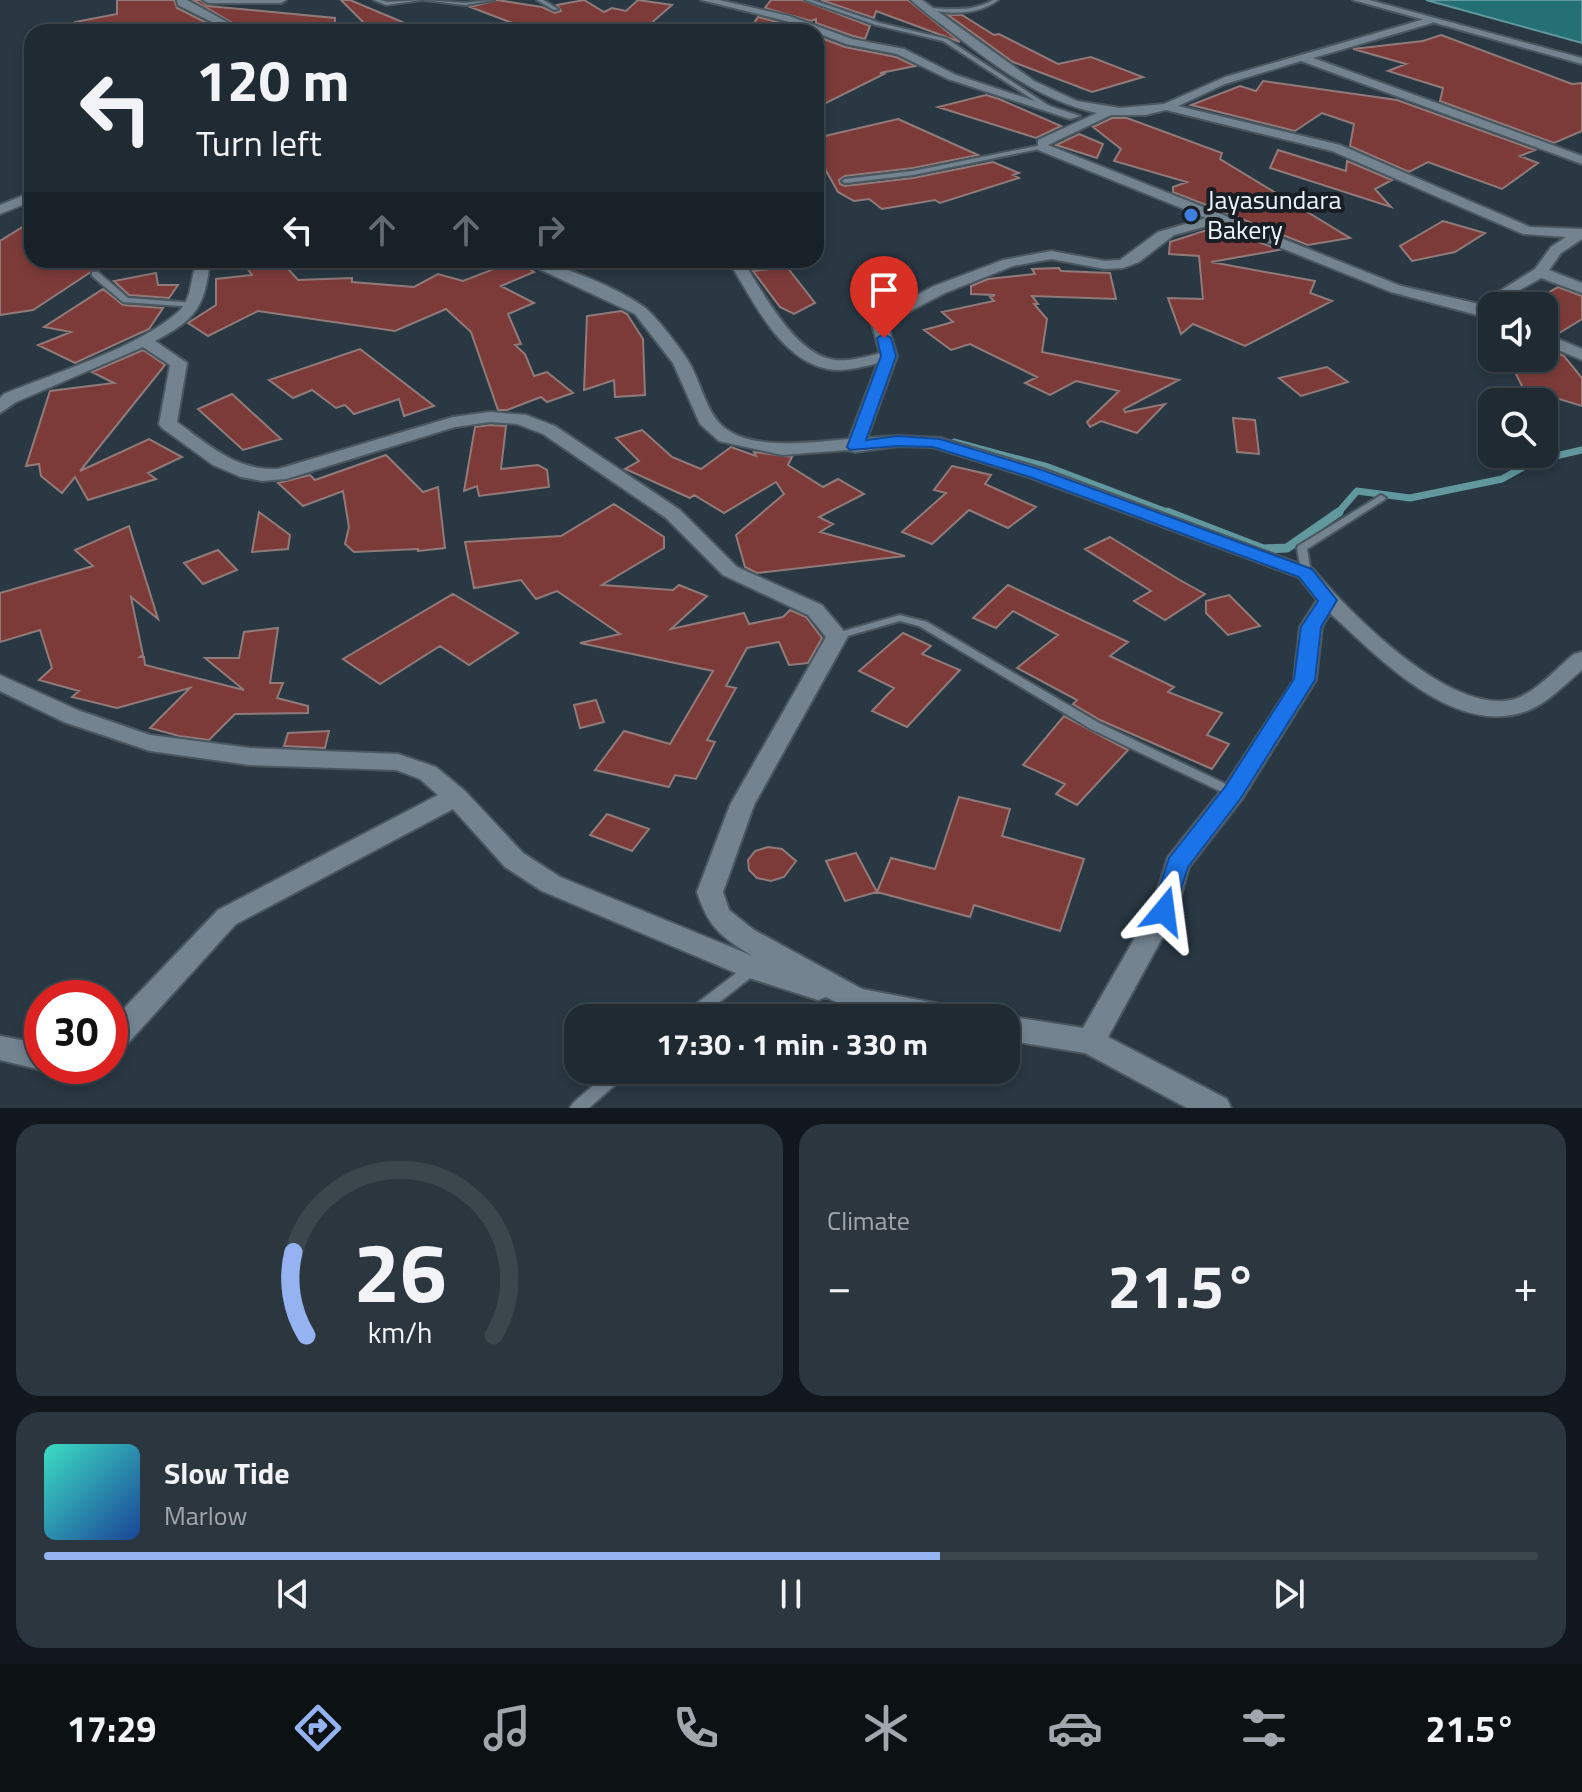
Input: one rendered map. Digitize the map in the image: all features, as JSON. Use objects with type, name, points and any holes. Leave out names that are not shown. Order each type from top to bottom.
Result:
[{"type":"street","points":[[182,0],[181,3],[224,24]]},
{"type":"street","points":[[208,0],[281,0]]},
{"type":"street","points":[[706,0],[802,24]]},
{"type":"street","points":[[916,0],[950,28],[1042,90],[1074,104],[1131,113],[1167,107],[1226,80],[1428,21]]},
{"type":"street","points":[[1358,0],[1582,61]]},
{"type":"street","points":[[824,32],[850,42],[900,51],[952,77],[1090,121]]},
{"type":"street","points":[[1305,59],[1580,157]]},
{"type":"street","points":[[1167,107],[1336,148],[1528,231],[1556,250]]},
{"type":"street","points":[[1110,111],[1042,143],[1042,147],[1396,289],[1478,310]]},
{"type":"street","points":[[0,210],[24,200]]},
{"type":"street","points":[[855,447],[889,356],[879,321],[922,297],[1023,258],[1052,255],[1108,265],[1126,264],[1165,234],[1222,218]]},
{"type":"street","points":[[1528,231],[1580,233]]},
{"type":"street","points":[[1514,292],[1540,272],[1556,250],[1580,233]]},
{"type":"street","points":[[0,408],[10,398],[143,340],[181,318],[195,305],[202,268]]},
{"type":"street","points":[[548,268],[640,311],[681,362],[709,424],[725,437],[782,450],[855,447],[898,441],[934,442],[1036,473],[1306,573],[1328,600],[1429,686],[1476,708],[1520,706],[1582,659]]},
{"type":"street","points":[[741,268],[793,344],[807,355],[828,364],[861,363],[889,356]]},
{"type":"street","points":[[1540,272],[1582,288]]},
{"type":"street","points":[[143,340],[179,363],[168,424],[235,472],[263,477],[279,475],[453,422],[490,417],[520,419],[549,430],[673,514],[730,571],[815,610],[837,636],[742,805],[710,892],[718,916],[744,938],[862,1003]]},
{"type":"street","points":[[1558,344],[1582,355]]},
{"type":"street","points":[[1090,1042],[1164,911],[1177,864],[1233,793],[1305,680],[1311,627],[1328,600]]},
{"type":"street","points":[[0,682],[35,702],[115,732],[200,752],[398,762],[428,773],[456,797],[514,860],[551,884],[753,968],[868,1004]]},
{"type":"street","points":[[128,1023],[227,917],[456,797]]},
{"type":"street","points":[[1020,1030],[1090,1042],[1216,1108]]},
{"type":"street","points":[[0,1048],[24,1053]]},
{"type":"lane","points":[[376,0],[386,4],[419,0]]},
{"type":"lane","points":[[426,0],[465,4],[492,0]]},
{"type":"lane","points":[[465,4],[476,0]]},
{"type":"lane","points":[[539,0],[556,9]]},
{"type":"lane","points":[[807,0],[878,24],[945,40],[1051,109]]},
{"type":"lane","points":[[929,9],[971,11],[989,7],[996,0]]},
{"type":"lane","points":[[845,181],[913,173],[1042,147]]},
{"type":"lane","points":[[95,274],[126,300],[195,305]]},
{"type":"lane","points":[[1306,573],[1302,548],[1381,498]]},
{"type":"lane","points":[[837,636],[900,618],[923,624],[1095,726],[1233,793]]},
{"type":"lane","points":[[706,1004],[753,968]]},
{"type":"lane","points":[[578,1108],[605,1084]]},
{"type":"shaded area","points":[[1426,0],[1582,0],[1582,43]]},
{"type":"building","points":[[117,0],[174,0],[177,8],[209,24],[75,24],[117,14]]},
{"type":"building","points":[[193,0],[200,0],[208,6],[335,18],[335,24],[234,24]]},
{"type":"building","points":[[341,0],[350,0],[407,24],[365,24]]},
{"type":"building","points":[[497,0],[542,7],[555,13],[561,11],[557,5],[584,0],[604,12],[612,8],[626,11],[638,0],[672,5],[650,24],[515,24],[470,7]]},
{"type":"building","points":[[771,0],[802,0],[870,26],[865,39],[816,23],[816,19],[811,21],[765,8]]},
{"type":"building","points":[[821,0],[908,0],[960,42],[876,11],[874,18]]},
{"type":"building","points":[[948,15],[962,15],[994,35],[999,34],[1058,64],[1091,57],[1143,77],[1092,92],[1013,62]]},
{"type":"building","points":[[758,17],[785,24],[753,24]]},
{"type":"building","points":[[1441,35],[1572,84],[1582,83],[1582,131],[1554,143],[1440,101],[1443,88],[1388,71],[1406,64],[1353,49],[1423,41]]},
{"type":"building","points":[[824,39],[845,47],[896,57],[915,66],[880,73],[884,74],[824,104]]},
{"type":"building","points":[[1263,81],[1397,100],[1535,150],[1520,156],[1538,163],[1502,189],[1428,162],[1409,172],[1350,146],[1354,124],[1322,113],[1295,131],[1191,105],[1240,86],[1256,91]]},
{"type":"building","points":[[986,95],[1061,126],[1036,138],[938,107]]},
{"type":"building","points":[[1112,118],[1127,118],[1222,153],[1220,159],[1350,238],[1308,245],[1173,192],[1173,187],[1187,182],[1114,161],[1121,149],[1093,127]]},
{"type":"building","points":[[898,119],[978,155],[913,168],[845,176],[839,180],[845,186],[913,178],[993,162],[1019,173],[1013,175],[1019,178],[940,203],[935,200],[882,209],[869,199],[854,201],[838,192],[824,167],[824,136]]},
{"type":"building","points":[[1079,134],[1103,144],[1097,158],[1056,145]]},
{"type":"building","points":[[1278,150],[1346,171],[1347,161],[1392,180],[1375,189],[1391,207],[1270,168]]},
{"type":"building","points":[[1443,221],[1485,233],[1455,252],[1412,261],[1400,246]]},
{"type":"building","points":[[24,226],[24,268],[97,268],[33,310],[0,315],[0,241]]},
{"type":"building","points":[[1219,226],[1279,250],[1211,262],[1315,281],[1310,293],[1332,301],[1245,346],[1193,324],[1181,334],[1168,298],[1203,299],[1199,256],[1169,254],[1170,242]]},
{"type":"building","points":[[247,268],[287,268],[298,280],[352,278],[352,282],[414,287],[438,274],[463,281],[496,268],[528,268],[534,272],[501,286],[534,303],[508,314],[521,344],[515,345],[525,354],[534,376],[547,372],[573,393],[547,402],[541,397],[507,410],[498,410],[471,332],[446,309],[395,331],[258,311],[208,336],[188,323],[216,305],[216,279],[252,275]]},
{"type":"building","points":[[788,268],[815,303],[794,314],[780,307],[753,271]]},
{"type":"building","points":[[1059,268],[1061,271],[1110,273],[1116,299],[1032,296],[1038,304],[1034,304],[1047,319],[1042,352],[1179,380],[1124,409],[1125,412],[1165,404],[1137,433],[1101,421],[1090,427],[1087,422],[1119,391],[1076,381],[1050,395],[1025,383],[1037,377],[970,344],[951,350],[924,330],[953,322],[942,312],[994,301],[990,297],[995,295],[971,294],[971,286],[988,279],[1035,274],[1032,269]]},
{"type":"building","points":[[156,273],[158,285],[178,285],[169,298],[129,295],[114,281]]},
{"type":"building","points":[[1558,287],[1582,296],[1582,319],[1558,334],[1558,292],[1549,292]]},
{"type":"building","points":[[103,289],[123,305],[163,308],[149,329],[75,363],[38,345],[71,332],[44,327]]},
{"type":"building","points":[[621,311],[627,314],[643,339],[645,395],[615,397],[614,380],[584,390],[587,316]]},
{"type":"building","points":[[360,349],[434,406],[404,416],[399,399],[354,414],[345,405],[336,408],[312,390],[293,398],[269,380]]},
{"type":"building","points":[[143,350],[165,365],[80,471],[149,439],[182,457],[148,473],[156,479],[88,500],[75,477],[62,493],[41,476],[39,464],[26,466],[50,391],[114,383],[92,372]]},
{"type":"building","points":[[1558,353],[1564,356],[1582,378],[1582,406],[1558,399],[1558,388],[1523,388],[1515,372],[1558,372]]},
{"type":"building","points":[[1327,367],[1348,382],[1301,396],[1279,378]]},
{"type":"building","points":[[232,394],[281,439],[243,450],[198,409]]},
{"type":"building","points":[[1233,418],[1255,420],[1259,454],[1237,452]]},
{"type":"building","points":[[506,426],[501,469],[538,465],[547,470],[549,487],[479,496],[477,486],[464,491],[475,427]]},
{"type":"building","points":[[642,430],[672,457],[701,469],[731,447],[756,456],[754,452],[792,457],[788,465],[823,487],[838,479],[864,494],[819,517],[833,524],[820,532],[905,556],[757,573],[745,567],[736,535],[784,494],[776,482],[724,513],[694,495],[690,498],[625,469],[639,461],[616,438]]},
{"type":"building","points":[[386,455],[423,492],[438,487],[445,548],[354,552],[345,544],[349,527],[343,491],[303,506],[278,483],[310,475],[315,480]]},
{"type":"building","points":[[952,466],[991,475],[985,484],[1036,507],[1008,528],[969,510],[932,544],[902,532],[946,493],[934,490]]},
{"type":"building","points":[[614,504],[664,537],[664,548],[602,585],[673,590],[679,585],[707,596],[671,629],[744,613],[749,624],[783,617],[790,610],[806,617],[822,638],[808,663],[789,665],[779,642],[747,648],[726,686],[736,688],[707,740],[715,742],[696,779],[675,775],[669,787],[595,770],[624,731],[670,744],[713,671],[580,643],[620,634],[557,591],[536,599],[521,580],[474,588],[465,542],[561,536]]},
{"type":"building","points":[[259,512],[290,535],[288,549],[252,552]]},
{"type":"building","points":[[129,526],[158,619],[131,597],[143,655],[140,657],[144,657],[145,665],[244,690],[205,658],[239,658],[244,632],[278,628],[270,683],[283,683],[277,698],[308,706],[308,713],[235,714],[209,740],[179,736],[150,728],[190,688],[117,708],[72,697],[79,691],[39,680],[52,668],[40,630],[0,642],[0,593],[93,566],[75,550]]},
{"type":"building","points":[[1110,537],[1205,594],[1165,620],[1134,601],[1151,591],[1085,549]]},
{"type":"building","points":[[218,550],[237,570],[203,584],[184,563]]},
{"type":"building","points":[[1008,585],[1128,642],[1110,656],[1174,687],[1168,692],[1222,713],[1207,735],[1229,744],[1212,769],[1100,720],[1073,704],[1077,700],[1017,668],[1058,635],[1013,611],[996,628],[973,618]]},
{"type":"building","points":[[453,594],[518,633],[469,665],[440,646],[380,684],[343,659]]},
{"type":"building","points":[[1229,595],[1260,626],[1228,635],[1206,613],[1206,601]]},
{"type":"building","points":[[903,633],[931,646],[922,654],[960,670],[907,727],[872,711],[894,688],[859,671]]},
{"type":"building","points":[[596,700],[604,722],[580,728],[574,705]]},
{"type":"building","points":[[1064,716],[1128,750],[1077,805],[1056,794],[1065,784],[1023,765]]},
{"type":"building","points":[[329,731],[325,748],[284,746],[288,733]]},
{"type":"building","points":[[959,797],[1010,809],[1002,836],[1084,859],[1060,931],[974,905],[970,917],[877,892],[891,858],[935,869]]},
{"type":"building","points":[[607,814],[649,829],[632,851],[590,835]]},
{"type":"building","points":[[768,847],[782,849],[796,861],[784,877],[771,881],[757,878],[749,870],[748,860],[755,851]]},
{"type":"building","points":[[856,853],[877,892],[845,901],[826,861]]},
{"type":"waterway","points":[[954,442],[1048,467],[1172,514]]},
{"type":"waterway","points":[[1338,512],[1357,491],[1410,498],[1502,479],[1534,461],[1582,450]]},
{"type":"waterway","points":[[1167,512],[1263,549],[1287,548],[1338,512]]},
{"type":"place","name":"Jayasundara Bakery","points":[[1191,215]]},
{"type":"route","points":[[884,338],[889,356],[855,447],[898,441],[934,442],[1036,473],[1306,573],[1328,600],[1311,627],[1305,680],[1233,793],[1177,864],[1164,911]]}]
